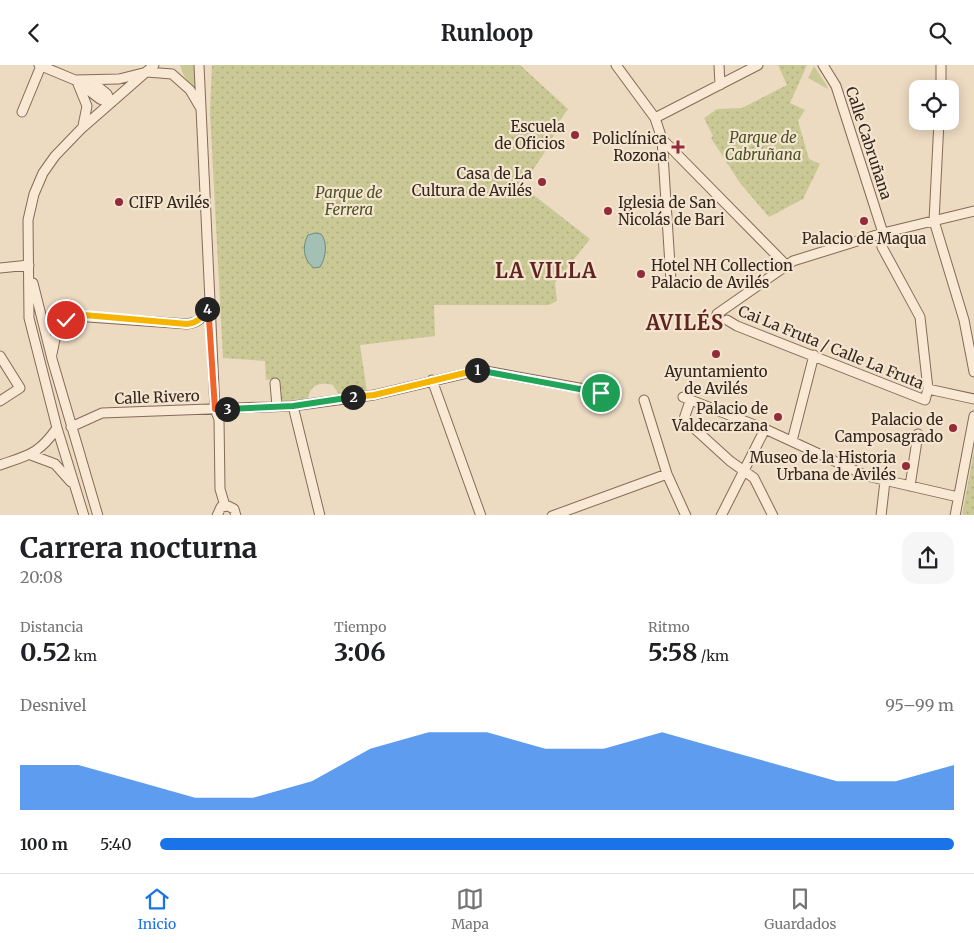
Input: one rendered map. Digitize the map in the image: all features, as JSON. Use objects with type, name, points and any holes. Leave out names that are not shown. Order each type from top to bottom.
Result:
[{"type":"street","points":[[84,515],[57,428],[29,318],[28,227],[34,194],[43,173],[55,156],[82,128],[154,65]]},
{"type":"street","points":[[199,65],[208,303],[215,409],[219,419],[220,489],[225,506]]},
{"type":"street","points":[[616,65],[655,118],[662,139],[671,281]]},
{"type":"street","points":[[719,65],[720,85]]},
{"type":"street","points":[[655,118],[758,65]]},
{"type":"street","name":"Calle Cabruñana","points":[[823,65],[836,86],[883,233],[882,247],[920,317],[928,389]]},
{"type":"street","points":[[941,65],[941,80]]},
{"type":"street","points":[[22,112],[40,66],[75,79],[90,81],[119,79],[147,72],[172,74],[190,90],[201,109]]},
{"type":"street","points":[[75,79],[100,99],[112,103]]},
{"type":"street","points":[[75,79],[87,105],[82,128]]},
{"type":"street","points":[[90,81],[107,94],[112,103]]},
{"type":"street","points":[[939,130],[934,221],[964,320],[974,372]]},
{"type":"street","points":[[662,139],[786,265]]},
{"type":"street","points":[[717,314],[786,265],[883,233],[974,211]]},
{"type":"street","points":[[0,269],[29,265]]},
{"type":"street","points":[[29,265],[52,359],[98,515]]},
{"type":"street","points":[[52,359],[57,329],[74,316],[187,324],[194,323],[200,319],[206,311],[208,303]]},
{"type":"street","name":"Cai La Fruta / Calle La Fruta","points":[[727,320],[737,327],[814,355],[925,400],[928,389]]},
{"type":"street","points":[[792,441],[814,355]]},
{"type":"street","points":[[0,356],[20,388],[0,401]]},
{"type":"street","name":"Calle Rivero","points":[[71,427],[102,413],[293,406],[374,395],[480,370],[601,393]]},
{"type":"street","points":[[432,380],[481,515]]},
{"type":"street","points":[[275,383],[277,406]]},
{"type":"street","points":[[928,389],[974,399]]},
{"type":"street","points":[[773,515],[754,478],[730,461],[684,419],[686,399],[765,429],[867,476],[958,497]]},
{"type":"street","points":[[644,400],[667,474],[686,515]]},
{"type":"street","points":[[293,406],[322,515]]},
{"type":"street","points":[[955,515],[974,417]]},
{"type":"street","points":[[0,465],[31,455],[45,446],[57,428]]},
{"type":"street","points":[[721,515],[765,429]]},
{"type":"street","points":[[910,486],[918,434]]},
{"type":"street","points":[[31,455],[55,465],[66,474],[76,490]]},
{"type":"street","points":[[552,515],[667,474]]},
{"type":"street","points":[[881,515],[885,481]]},
{"type":"street","points":[[217,515],[219,509],[225,506],[232,507],[236,515]]},
{"type":"green space","points":[[180,65],[197,65],[198,97],[183,74]]},
{"type":"green space","name":"Parque de Ferrera","points":[[212,65],[520,65],[568,109],[554,129],[556,131],[552,138],[553,140],[522,186],[590,239],[555,283],[557,301],[549,305],[434,305],[435,336],[360,345],[367,392],[339,395],[333,385],[320,384],[311,390],[308,398],[280,402],[278,379],[266,380],[265,361],[223,358],[210,112]]},
{"type":"green space","name":"Parque de Cabruñana","points":[[778,65],[807,65],[790,103],[805,110],[798,121],[809,159],[820,164],[803,199],[769,217],[740,183],[711,138],[713,136],[704,118],[717,109],[742,108],[787,85]]},
{"type":"green space","points":[[814,66],[827,86],[828,89],[808,78]]},
{"type":"green space","points":[[55,307],[80,310],[67,314],[57,322]]},
{"type":"green space","points":[[974,451],[974,515],[962,515]]},
{"type":"shaded area","points":[[321,234],[323,237],[325,250],[324,259],[320,267],[314,268],[306,257],[304,248],[308,235]]},
{"type":"place","name":"Escuela de Oficios","points":[[575,135]]},
{"type":"place","name":"Policlínica Rozona","points":[[678,147]]},
{"type":"place","name":"Casa de La Cultura de Avilés","points":[[542,182]]},
{"type":"place","name":"CIFP Avilés","points":[[119,202]]},
{"type":"place","name":"Iglesia de San Nicolás de Bari","points":[[608,211]]},
{"type":"place","name":"Palacio de Maqua","points":[[864,221]]},
{"type":"place","name":"Hotel NH Collection Palacio de Avilés","points":[[641,274]]},
{"type":"place","name":"Ayuntamiento de Avilés","points":[[716,354]]},
{"type":"place","name":"Palacio de Valdecarzana","points":[[778,417]]},
{"type":"place","name":"Palacio de Camposagrado","points":[[953,428]]},
{"type":"place","name":"Museo de la Historia Urbana de Avilés","points":[[906,466]]},
{"type":"district","name":"LA VILLA","points":[[546,270]]},
{"type":"district","name":"AVILÉS","points":[[685,322]]},
{"type":"route","points":[[66,320],[74,316],[84,315],[187,324],[194,323],[200,319],[206,311],[208,303],[215,409],[293,406],[374,395],[480,370],[601,393]]}]
